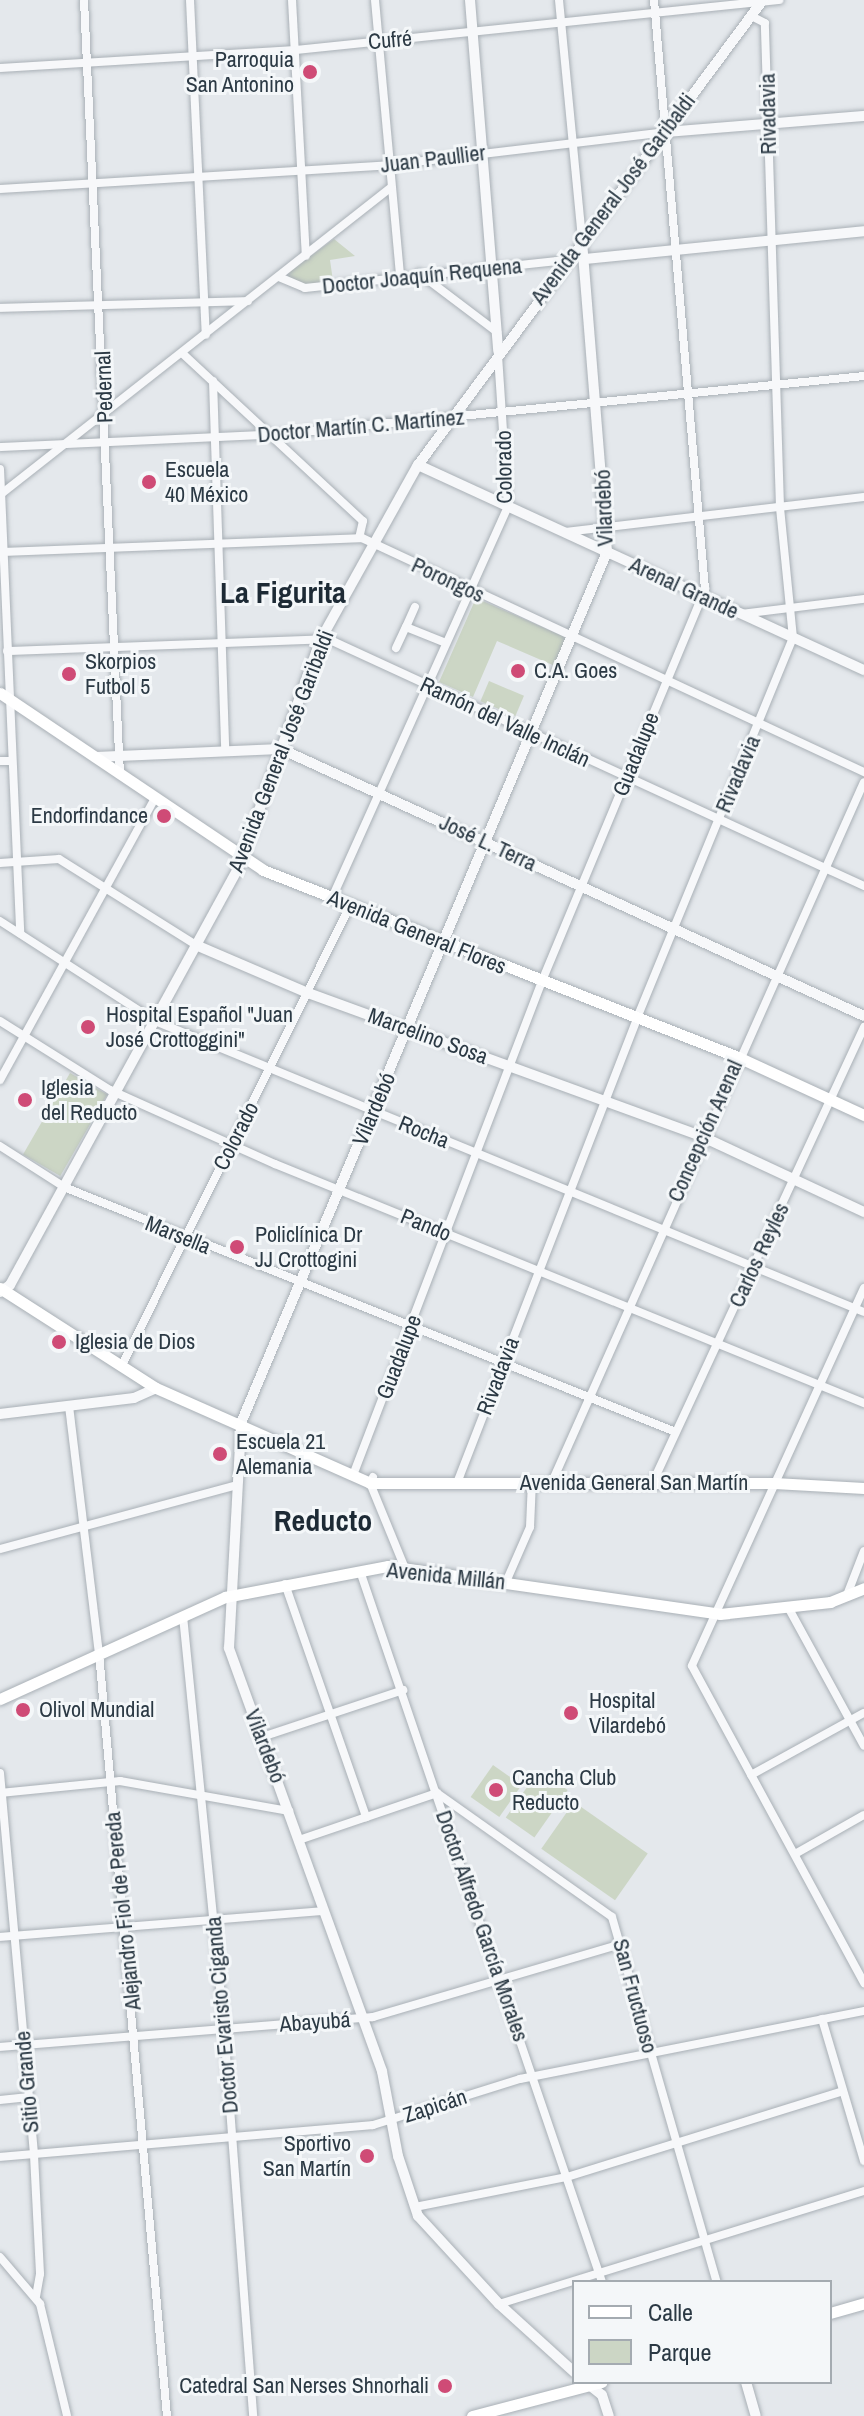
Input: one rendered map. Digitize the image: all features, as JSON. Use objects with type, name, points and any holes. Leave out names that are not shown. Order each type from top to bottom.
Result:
[{"type":"main road","name":"Avenida General Flores","points":[[4,696],[243,858],[350,906],[738,1057],[864,1115]]},
{"type":"main road","name":"Avenida General San Martín","points":[[1,1290],[156,1388],[372,1480],[774,1483],[864,1488]]},
{"type":"main road","name":"Avenida General San Martín","points":[[341,1468],[355,1470],[372,1480]]},
{"type":"main road","name":"Avenida Millán","points":[[0,1699],[234,1595],[360,1571],[404,1566],[713,1613],[788,1607],[847,1595],[864,1588]]},
{"type":"main road","points":[[832,2312],[864,2303]]},
{"type":"main road","points":[[472,2416],[495,2414],[590,2384]]},
{"type":"street","name":"Pedernal","points":[[84,0],[101,303],[120,774]]},
{"type":"street","points":[[190,0],[206,335]]},
{"type":"street","points":[[292,0],[306,256]]},
{"type":"street","points":[[375,0],[400,275]]},
{"type":"street","name":"Colorado","points":[[332,898],[508,506],[470,0]]},
{"type":"street","name":"Vilardebó","points":[[415,2207],[363,2018],[230,1657],[241,1423],[446,944],[607,552],[608,528],[598,403],[559,0]]},
{"type":"street","name":"Guadalupe","points":[[355,1470],[542,981],[702,596],[701,518],[691,392],[654,0]]},
{"type":"street","name":"Cufré","points":[[0,68],[295,50],[656,15],[777,0]]},
{"type":"street","name":"Rivadavia","points":[[457,1483],[568,1190],[793,638],[780,507],[765,23],[777,0]]},
{"type":"street","name":"Avenida General José Garibaldi","points":[[1,1290],[64,1187],[243,858],[321,639],[371,544],[447,420],[762,1]]},
{"type":"street","points":[[751,16],[765,23]]},
{"type":"street","name":"Juan Paullier","points":[[0,189],[389,165],[665,132],[864,116]]},
{"type":"street","points":[[0,494],[391,187]]},
{"type":"street","points":[[585,259],[864,231]]},
{"type":"street","name":"Doctor Joaquín Requena","points":[[279,277],[305,288],[400,275],[567,260]]},
{"type":"street","points":[[419,273],[497,332]]},
{"type":"street","points":[[0,308],[204,299],[248,301]]},
{"type":"street","points":[[182,353],[363,521],[359,538]]},
{"type":"street","name":"Doctor Martín C. Martínez","points":[[0,447],[269,435],[447,420],[864,376]]},
{"type":"street","points":[[213,381],[225,751]]},
{"type":"street","name":"Arenal Grande","points":[[418,465],[864,670]]},
{"type":"street","points":[[0,469],[7,651],[4,696],[12,761],[20,934]]},
{"type":"street","points":[[564,532],[864,497]]},
{"type":"street","name":"Porongos","points":[[2,552],[359,538],[864,772]]},
{"type":"street","points":[[741,614],[864,599]]},
{"type":"street","points":[[396,648],[415,607]]},
{"type":"street","points":[[406,627],[446,643]]},
{"type":"street","points":[[7,651],[321,639]]},
{"type":"street","name":"Ramón del Valle Inclán","points":[[321,639],[720,817],[864,886]]},
{"type":"street","name":"José L. Terra","points":[[95,757],[281,749],[864,1016]]},
{"type":"street","points":[[0,761],[12,761]]},
{"type":"street","name":"Concepción Arenal","points":[[552,1482],[662,1227],[864,782]]},
{"type":"street","points":[[0,1080],[155,798]]},
{"type":"street","name":"Marcelino Sosa","points":[[0,863],[59,859],[196,945],[308,993],[703,1137],[864,1212]]},
{"type":"street","name":"Colorado","points":[[121,1367],[350,906]]},
{"type":"street","name":"Rocha","points":[[0,921],[155,1021],[860,1310]]},
{"type":"street","name":"Pando","points":[[0,1021],[116,1093],[340,1191],[864,1403]]},
{"type":"street","name":"Carlos Reyles","points":[[652,1484],[864,1027]]},
{"type":"street","name":"Marsella","points":[[0,1146],[64,1187],[676,1432]]},
{"type":"street","points":[[864,1288],[860,1310],[819,1385],[713,1613],[692,1671],[864,1983]]},
{"type":"street","points":[[129,1398],[143,1381]]},
{"type":"street","points":[[0,1414],[129,1398],[156,1388]]},
{"type":"street","name":"Alejandro Fiol de Pereda","points":[[69,1406],[99,1653],[167,2416]]},
{"type":"street","points":[[372,1480],[404,1566]]},
{"type":"street","points":[[506,1582],[530,1527],[532,1482]]},
{"type":"street","points":[[0,1549],[238,1485]]},
{"type":"street","points":[[847,1595],[864,1551]]},
{"type":"street","name":"Doctor Alfredo García Morales","points":[[360,1571],[601,2280]]},
{"type":"street","points":[[285,1584],[366,1817]]},
{"type":"street","points":[[788,1607],[864,1746]]},
{"type":"street","name":"Doctor Evaristo Ciganda","points":[[183,1616],[224,2028],[253,2416]]},
{"type":"street","points":[[262,1737],[403,1690]]},
{"type":"street","points":[[751,1775],[864,1713]]},
{"type":"street","name":"Sitio Grande","points":[[0,1773],[34,2155],[40,2274],[36,2296]]},
{"type":"street","points":[[1,1793],[111,1782],[289,1811]]},
{"type":"street","points":[[299,1840],[437,1793]]},
{"type":"street","name":"San Fructuoso","points":[[437,1793],[612,1917],[716,2280]]},
{"type":"street","points":[[795,1854],[864,1815]]},
{"type":"street","points":[[0,1937],[324,1911]]},
{"type":"street","name":"Abayubá","points":[[0,2047],[363,2018],[621,1944]]},
{"type":"street","name":"Zapicán","points":[[0,2157],[232,2139],[393,2120],[534,2079],[864,2011]]},
{"type":"street","points":[[822,2019],[864,2161]]},
{"type":"street","points":[[572,2370],[499,2304],[425,2225],[415,2207],[567,2177],[843,2091]]},
{"type":"street","points":[[0,2100],[29,2097]]},
{"type":"street","points":[[573,2280],[864,2191]]},
{"type":"street","points":[[0,2257],[36,2296],[67,2416]]},
{"type":"street","points":[[499,2304],[572,2280]]},
{"type":"street","points":[[594,2384],[602,2395],[609,2416]]},
{"type":"street","points":[[747,2384],[756,2416]]},
{"type":"green space","points":[[334,239],[355,256],[330,260],[333,281],[307,285],[288,278],[289,272]]},
{"type":"green space","points":[[476,598],[567,638],[555,666],[497,641],[473,697],[439,682]]},
{"type":"green space","points":[[489,681],[524,696],[515,716],[480,701]]},
{"type":"green space","points":[[70,1073],[107,1094],[60,1176],[23,1154]]},
{"type":"green space","name":"Cancha Club Reducto","points":[[493,1765],[522,1785],[499,1817],[471,1797]]},
{"type":"green space","points":[[539,1770],[568,1790],[534,1838],[506,1818]]},
{"type":"green space","points":[[574,1802],[648,1854],[615,1900],[541,1849]]},
{"type":"place","name":"Parroquia San Antonino","points":[[310,72]]},
{"type":"place","name":"Escuela 40 México","points":[[149,482]]},
{"type":"place","name":"C.A. Goes","points":[[518,671]]},
{"type":"place","name":"Skorpios Futbol 5","points":[[69,674]]},
{"type":"place","name":"Endorfindance","points":[[164,816]]},
{"type":"place","name":"Hospital Español \"Juan José Crottoggini\"","points":[[88,1027]]},
{"type":"place","name":"Iglesia del Reducto","points":[[25,1100]]},
{"type":"place","name":"Policlínica Dr JJ Crottogini","points":[[237,1247]]},
{"type":"place","name":"Iglesia de Dios","points":[[59,1342]]},
{"type":"place","name":"Escuela 21 Alemania","points":[[220,1454]]},
{"type":"place","name":"Olivol Mundial","points":[[23,1710]]},
{"type":"place","name":"Hospital Vilardebó","points":[[571,1713]]},
{"type":"place","name":"Cancha Club Reducto","points":[[496,1790]]},
{"type":"place","name":"Sportivo San Martín","points":[[367,2156]]},
{"type":"place","name":"Catedral San Nerses Shnorhali","points":[[445,2386]]},
{"type":"district","name":"La Figurita","points":[[283,592]]},
{"type":"district","name":"Reducto","points":[[323,1520]]}]
